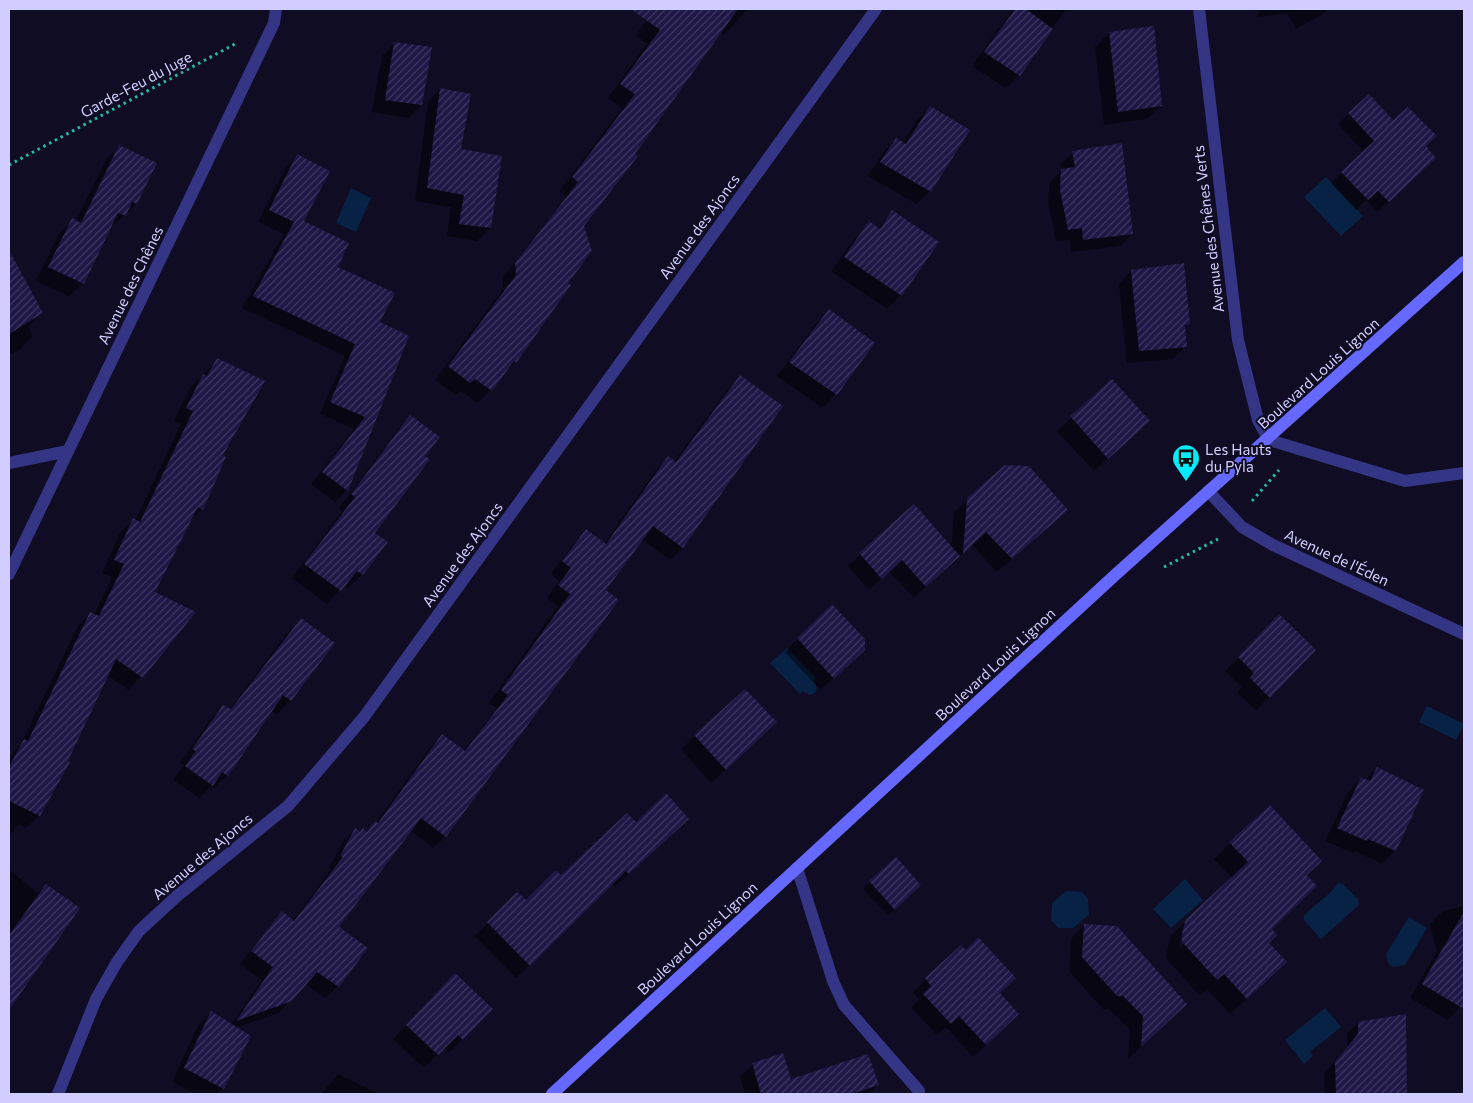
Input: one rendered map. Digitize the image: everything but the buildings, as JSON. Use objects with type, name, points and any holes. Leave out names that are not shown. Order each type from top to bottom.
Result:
[{"type":"main road","name":"Boulevard Louis Lignon","points":[[552,1094],[1208,491],[1269,440],[1464,262]]},
{"type":"street","name":"Avenue des Chênes","points":[[9,574],[274,23],[276,9]]},
{"type":"street","name":"Avenue des Ajoncs","points":[[58,1094],[96,999],[117,962],[140,930],[177,896],[288,806],[364,717],[876,9]]},
{"type":"street","name":"Avenue des Chênes Verts","points":[[1199,9],[1238,340],[1258,420],[1269,440]]},
{"type":"street","points":[[1269,440],[1405,481],[1464,473]]},
{"type":"street","points":[[9,463],[68,451]]},
{"type":"street","name":"Avenue de l'Éden","points":[[1208,491],[1242,526],[1273,544],[1464,634]]},
{"type":"street","points":[[796,868],[833,981],[844,1005],[919,1091]]},
{"type":"path","name":"Garde-Feu du Juge","points":[[9,164],[274,23]]},
{"type":"water","points":[[1326,177],[1363,216],[1341,236],[1304,197]]},
{"type":"water","points":[[351,188],[371,198],[356,232],[336,223]]},
{"type":"water","points":[[787,648],[816,678],[814,681],[817,689],[815,693],[810,695],[802,691],[800,694],[770,663]]},
{"type":"water","points":[[1427,706],[1464,724],[1456,740],[1419,722]]},
{"type":"water","points":[[1185,879],[1203,900],[1171,928],[1153,909]]},
{"type":"water","points":[[1338,883],[1343,884],[1358,899],[1359,905],[1321,939],[1304,920],[1304,916]]},
{"type":"water","points":[[1066,891],[1082,892],[1088,899],[1089,915],[1073,928],[1058,928],[1051,920],[1052,903]]},
{"type":"water","points":[[1409,917],[1427,928],[1405,965],[1393,967],[1388,963],[1386,954]]},
{"type":"water","points":[[1325,1008],[1341,1027],[1310,1052],[1313,1056],[1304,1064],[1285,1040]]},
{"type":"place","name":"Les Hauts du Pyla","points":[[1186,482]]}]
